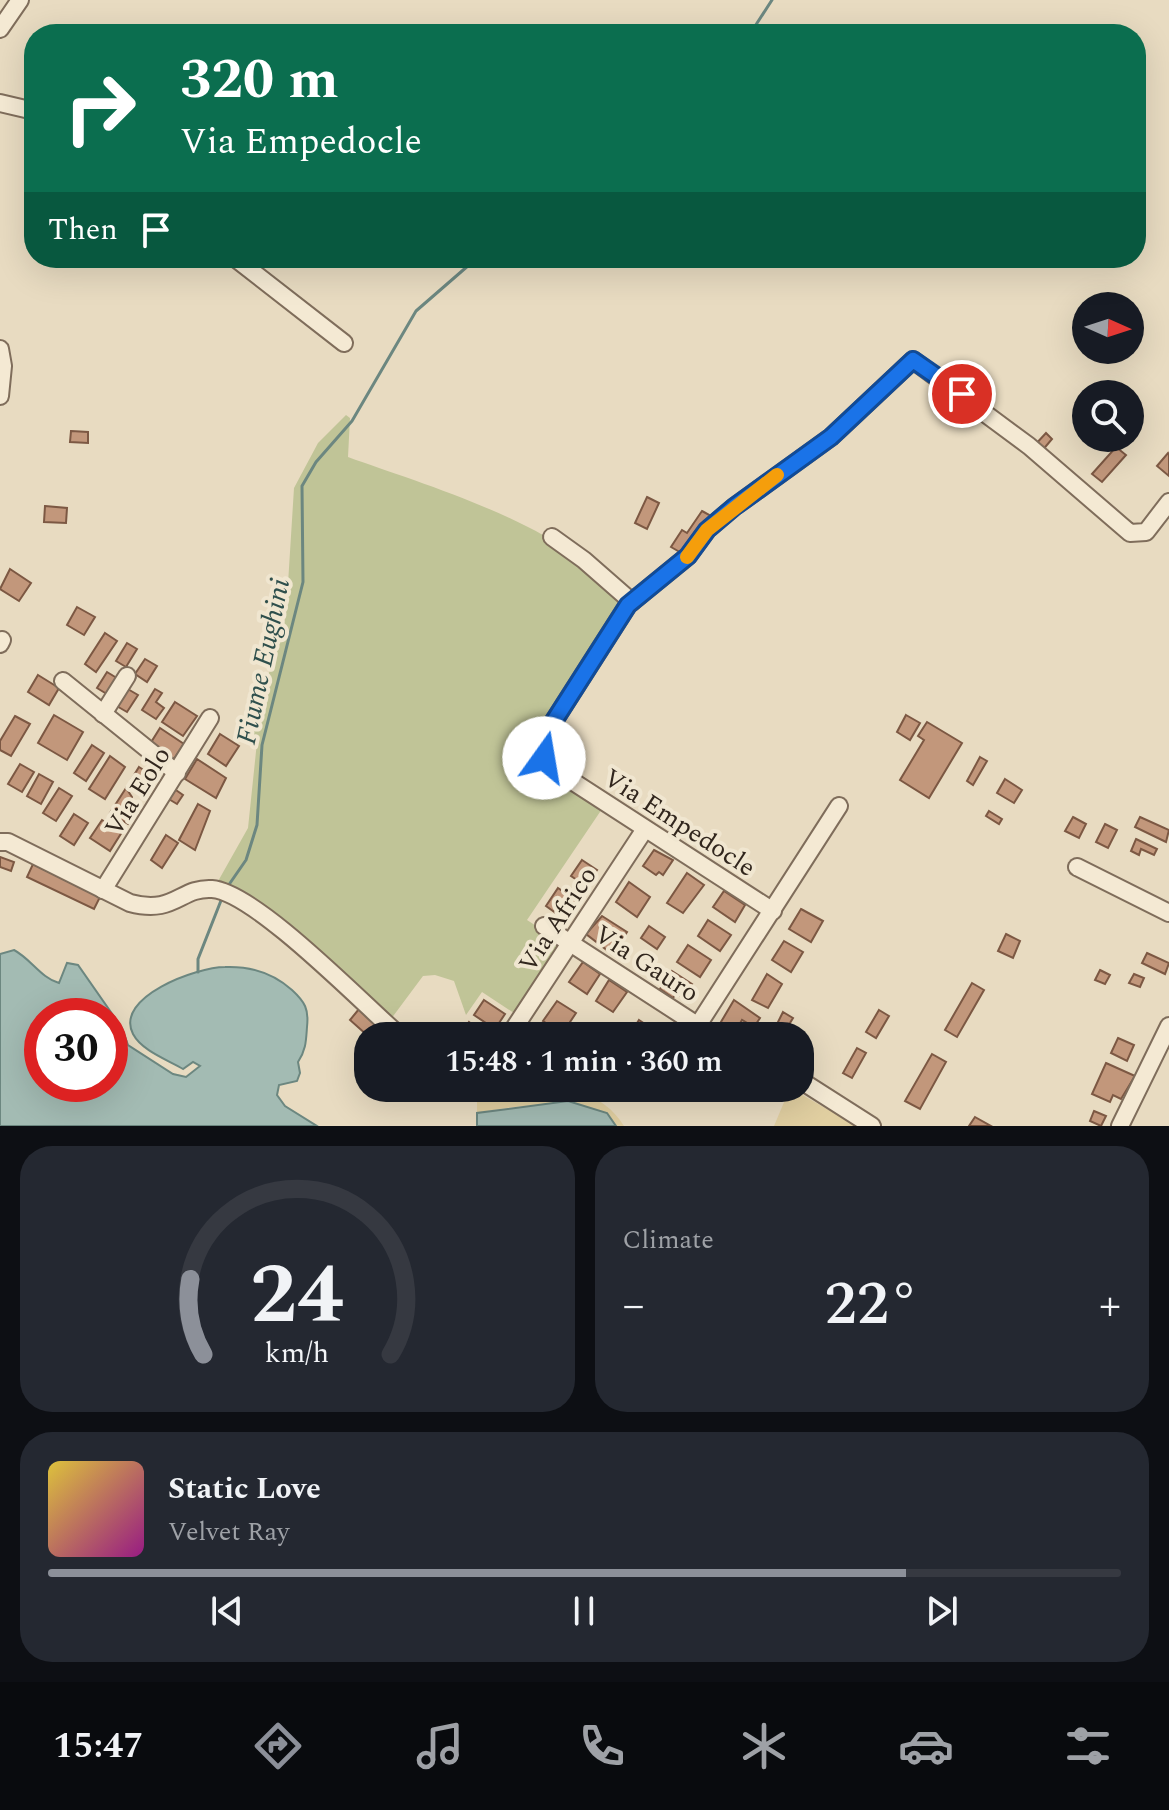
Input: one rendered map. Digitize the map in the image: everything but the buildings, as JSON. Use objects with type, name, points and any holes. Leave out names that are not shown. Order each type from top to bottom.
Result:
[{"type":"street","points":[[0,29],[20,0]]},
{"type":"street","points":[[0,103],[24,109]]},
{"type":"street","points":[[248,268],[344,343]]},
{"type":"street","points":[[0,349],[3,366],[0,396]]},
{"type":"street","name":"Via Empedocle","points":[[773,911],[552,768],[542,749],[552,722],[619,616],[632,602],[688,556],[707,530],[831,437],[913,360],[1029,446],[1130,533],[1146,532],[1169,502]]},
{"type":"street","points":[[552,537],[632,602]]},
{"type":"street","points":[[103,714],[127,676]]},
{"type":"street","points":[[63,681],[177,773]]},
{"type":"street","name":"Via Eolo","points":[[103,890],[210,718]]},
{"type":"street","points":[[699,1022],[839,806]]},
{"type":"street","name":"Via Africo","points":[[518,1022],[645,829]]},
{"type":"street","points":[[0,842],[8,842],[103,890],[147,908],[160,907],[199,890],[214,889],[249,905],[384,1022]]},
{"type":"street","points":[[1077,867],[1169,913]]},
{"type":"street","name":"Via Gauro","points":[[544,926],[683,1022]]},
{"type":"street","points":[[1120,1126],[1167,1035]]},
{"type":"street","points":[[814,1089],[872,1126]]},
{"type":"green space","points":[[346,415],[350,418],[348,457],[459,497],[538,532],[573,554],[602,578],[622,605],[538,745],[604,806],[527,920],[564,944],[517,1015],[482,992],[466,1015],[454,981],[435,975],[423,976],[391,1019],[217,883],[248,828],[257,742],[249,740],[286,616],[294,488],[318,443]]},
{"type":"sand","points":[[477,1102],[600,1102],[624,1126],[616,1126],[605,1116],[589,1109],[551,1104],[477,1113]]},
{"type":"sand","points":[[784,1102],[814,1102],[857,1126],[774,1126]]},
{"type":"water","points":[[14,950],[59,983],[67,963],[78,965],[101,998],[24,998],[24,1102],[128,1102],[128,1045],[173,1074],[186,1077],[200,1066],[193,1062],[183,1069],[142,1045],[133,1034],[130,1020],[135,1008],[146,997],[196,972],[225,967],[261,972],[292,990],[307,1011],[305,1045],[298,1062],[300,1073],[297,1081],[279,1085],[277,1095],[285,1106],[317,1126],[0,1126],[0,954]]},
{"type":"water","points":[[571,1102],[607,1113],[616,1126],[477,1126],[477,1113]]},
{"type":"waterway","name":"Fiume Eughini","points":[[756,24],[772,0]]},
{"type":"waterway","name":"Fiume Eughini","points":[[228,886],[246,860],[257,825],[262,745],[303,582],[302,486],[316,462],[352,421],[416,311],[465,268]]},
{"type":"waterway","name":"Fiume Eughini","points":[[198,972],[198,959],[222,898]]},
{"type":"slow traffic","points":[[687,557],[707,530],[777,475]]},
{"type":"route","points":[[544,758],[542,743],[545,735],[619,616],[688,556],[707,530],[748,495],[831,437],[913,360],[962,394]]}]
